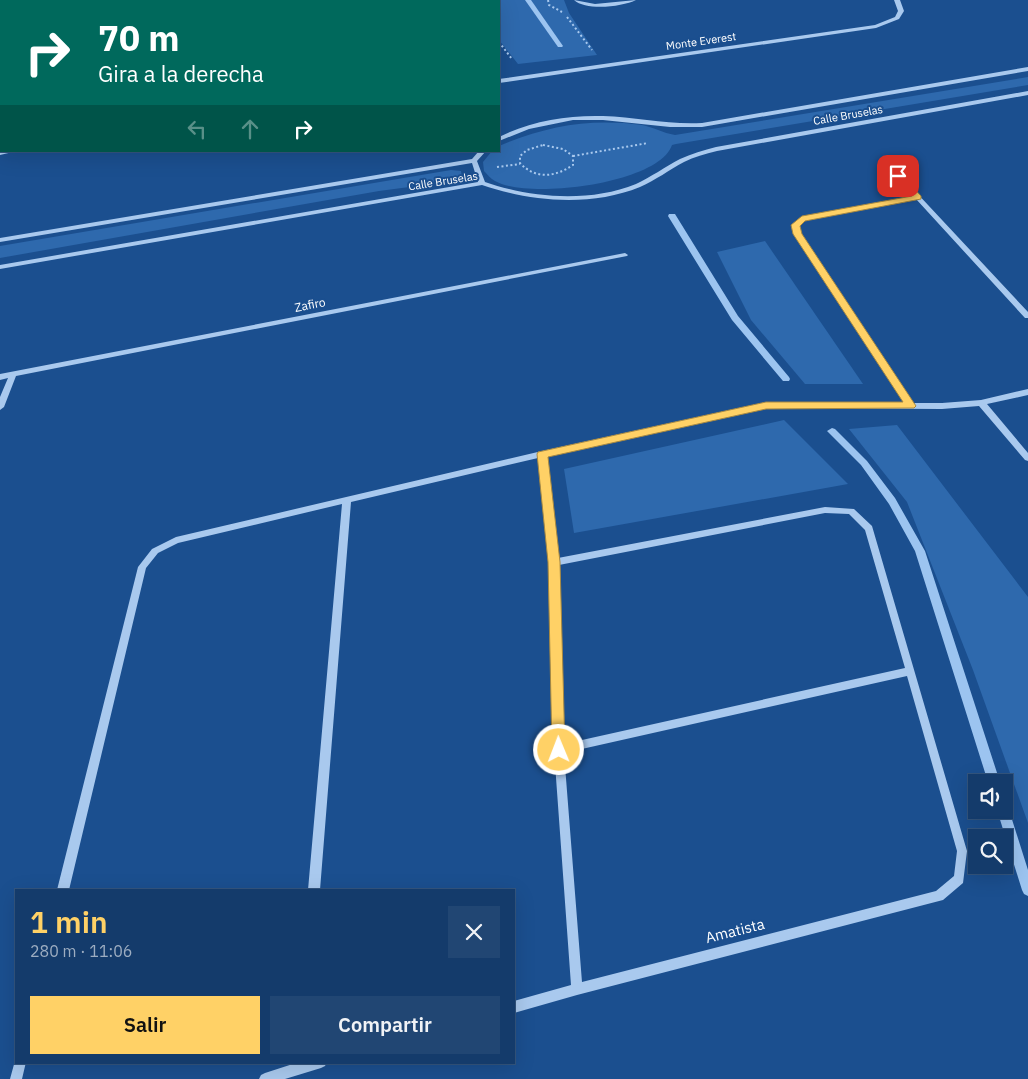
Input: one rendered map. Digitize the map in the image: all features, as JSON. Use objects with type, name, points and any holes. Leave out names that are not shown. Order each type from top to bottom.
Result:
[{"type":"street","points":[[579,2],[590,6],[633,0]]},
{"type":"street","name":"Monte Everest","points":[[500,81],[876,26],[897,18],[901,11],[897,0]]},
{"type":"street","name":"Calle Bruselas","points":[[500,138],[512,132],[542,124],[593,118],[672,126],[702,125],[1028,69]]},
{"type":"street","name":"Calle Bruselas","points":[[0,267],[482,183],[505,192],[537,196],[570,196],[620,190],[651,179],[684,159],[716,149],[1028,93]]},
{"type":"street","name":"Calle Bruselas","points":[[0,240],[474,161],[482,152]]},
{"type":"street","points":[[474,161],[482,183]]},
{"type":"street","points":[[898,176],[1028,316]]},
{"type":"street","points":[[911,406],[797,234],[795,225],[802,219],[918,198]]},
{"type":"street","name":"Zafiro","points":[[0,377],[625,254]]},
{"type":"street","points":[[0,407],[14,375]]},
{"type":"street","points":[[63,889],[142,567],[155,551],[176,540],[542,454],[766,405],[942,406],[980,403],[1028,392]]},
{"type":"street","points":[[980,403],[1028,458]]},
{"type":"street","points":[[542,454],[554,562],[559,750],[577,989]]},
{"type":"street","points":[[314,889],[347,501]]},
{"type":"street","points":[[554,562],[825,510],[851,511],[869,528],[909,671],[559,750]]},
{"type":"street","name":"Amatista","points":[[515,1007],[939,896],[960,879],[962,851],[909,671]]},
{"type":"street","points":[[16,1079],[20,1064]]},
{"type":"street","points":[[266,1079],[299,1066]]},
{"type":"path","points":[[564,13],[604,66]]},
{"type":"path","points":[[573,156],[574,161],[569,170],[546,176],[529,172],[520,164],[519,159],[527,150],[543,145],[561,148],[573,156],[654,142]]},
{"type":"shaded area","points":[[500,0],[564,0],[569,13],[597,55],[518,64],[500,41]]},
{"type":"shaded area","points":[[1028,77],[1028,85],[676,144],[672,145],[662,159],[644,170],[619,179],[591,185],[535,189],[512,187],[495,181],[484,171],[483,162],[491,152],[500,152],[500,146],[534,133],[569,125],[623,123],[642,125],[675,135]]},
{"type":"shaded area","points":[[451,170],[461,171],[462,177],[455,181],[379,191],[0,258],[0,246]]},
{"type":"shaded area","points":[[765,241],[863,384],[805,384],[751,320],[717,252]]},
{"type":"shaded area","points":[[784,420],[848,484],[574,533],[564,469]]},
{"type":"shaded area","points":[[897,425],[1028,597],[1028,823],[1013,781],[1013,774],[1010,774],[973,670],[907,502],[849,429]]},
{"type":"waterway","points":[[528,0],[560,46]]},
{"type":"waterway","points":[[672,216],[735,318],[786,379]]},
{"type":"waterway","points":[[832,431],[864,463],[892,501],[920,551],[991,774]]},
{"type":"waterway","points":[[1006,819],[1028,890]]},
{"type":"route","points":[[559,750],[554,562],[542,454],[766,405],[911,406],[797,234],[795,225],[802,219],[918,198],[898,176]]}]
